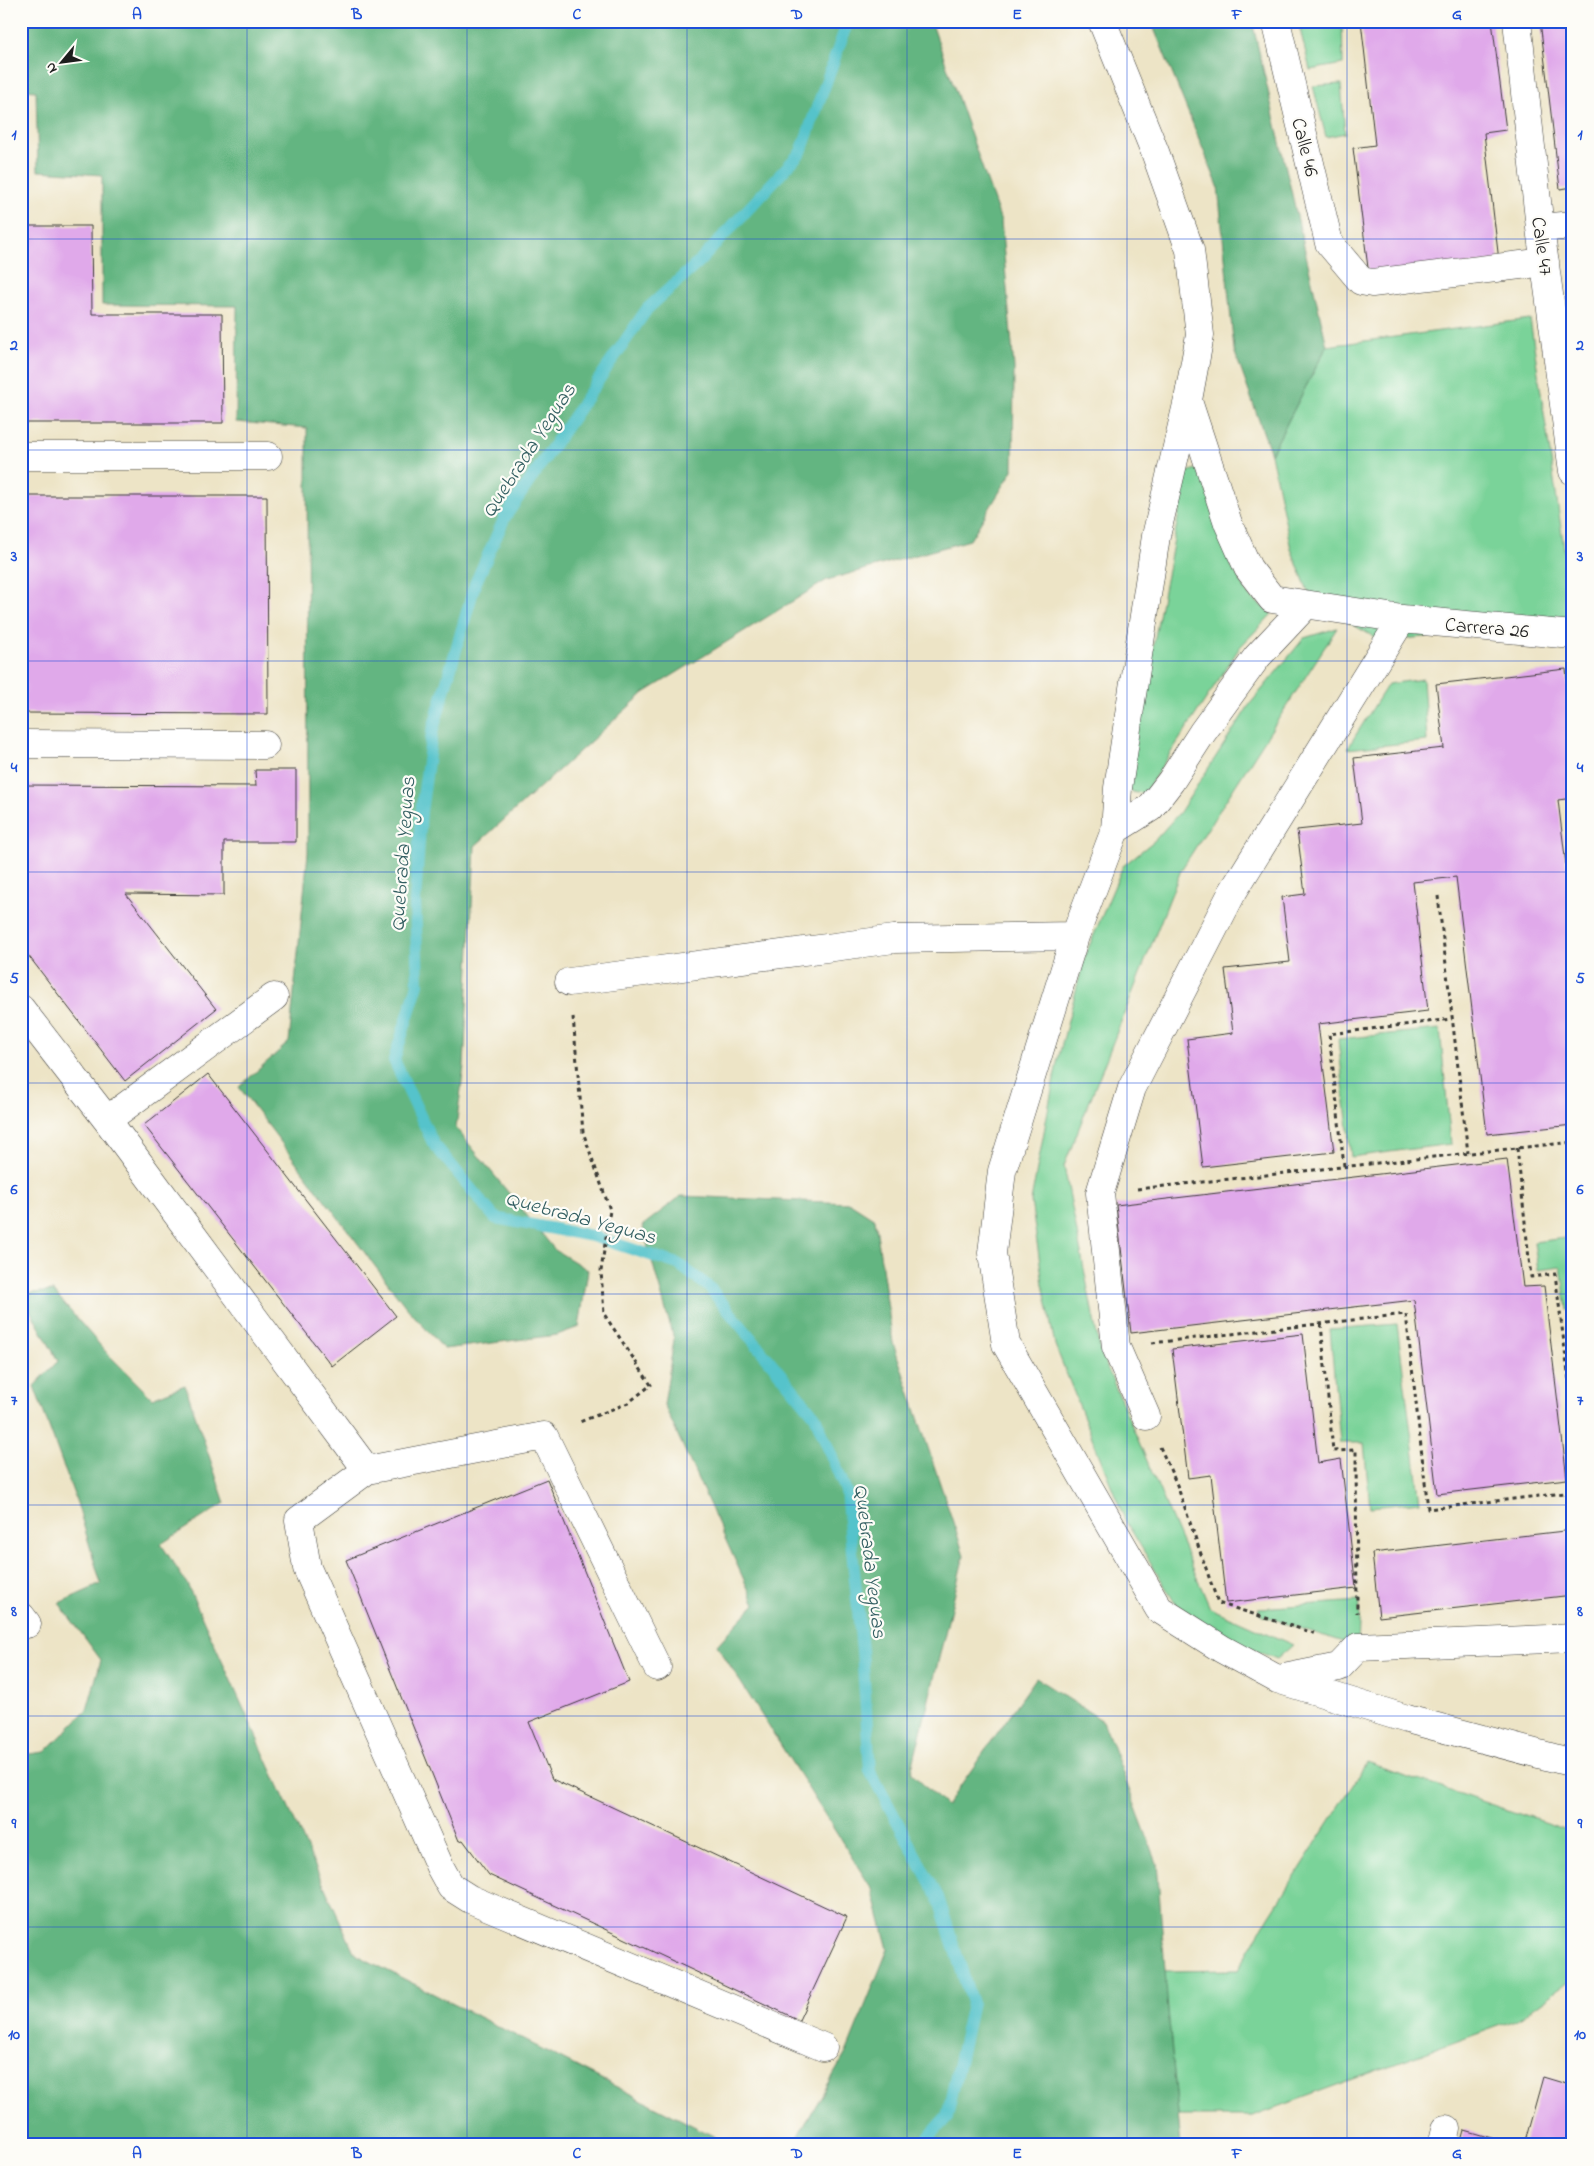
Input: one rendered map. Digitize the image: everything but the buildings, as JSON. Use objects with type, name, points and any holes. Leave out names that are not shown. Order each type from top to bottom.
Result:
[{"type":"street","points":[[1102,21],[1155,152],[1190,250],[1200,334],[1188,400],[1156,536],[1118,788],[1115,830],[1075,936],[1002,1171],[992,1253],[1006,1344],[1159,1609],[1277,1679],[1407,1719],[1573,1763]]},
{"type":"street","name":"Calle 46","points":[[1276,21],[1329,243],[1361,281],[1372,283],[1545,262]]},
{"type":"street","name":"Calle 47","points":[[1517,21],[1540,228],[1573,471]]},
{"type":"street","points":[[1540,228],[1573,225]]},
{"type":"street","name":"Carrera 26","points":[[1188,400],[1228,523],[1248,568],[1272,599],[1305,606],[1402,620],[1573,635]]},
{"type":"street","points":[[21,456],[268,456]]},
{"type":"street","points":[[1115,830],[1150,808],[1171,781],[1202,733],[1257,657],[1305,606]]},
{"type":"street","points":[[1146,1416],[1116,1347],[1100,1193],[1132,1088],[1232,893],[1402,620]]},
{"type":"street","points":[[21,744],[265,745]]},
{"type":"street","points":[[569,982],[894,939],[1075,936]]},
{"type":"street","points":[[107,1120],[274,997]]},
{"type":"street","points":[[21,1009],[107,1120],[366,1470]]},
{"type":"street","points":[[657,1667],[544,1436],[366,1470],[299,1520],[306,1568],[436,1858],[451,1887],[470,1899],[823,2047]]},
{"type":"street","points":[[1277,1679],[1339,1667],[1358,1647],[1573,1638]]},
{"type":"path","points":[[1438,896],[1468,1153]]},
{"type":"path","points":[[544,1436],[628,1402],[651,1385],[604,1314],[601,1270],[610,1210],[583,1132],[569,982]]},
{"type":"path","points":[[1344,1166],[1329,1034],[1452,1019]]},
{"type":"path","points":[[1100,1193],[1573,1142]]},
{"type":"path","points":[[1517,1148],[1531,1277],[1555,1274],[1573,1411]]},
{"type":"path","points":[[1116,1347],[1406,1314],[1428,1509],[1573,1492]]},
{"type":"path","points":[[1146,1416],[1177,1485],[1218,1603],[1358,1647],[1356,1450],[1333,1451],[1321,1324]]},
{"type":"green space","points":[[21,21],[931,21],[1001,221],[1014,368],[1013,470],[970,540],[827,580],[644,693],[475,846],[464,1066],[456,1128],[555,1250],[588,1270],[579,1327],[557,1335],[444,1349],[406,1307],[239,1087],[289,1042],[308,853],[307,428],[236,422],[237,306],[102,305],[102,175],[38,171],[36,91],[21,90]]},
{"type":"green space","points":[[1151,21],[1252,21],[1327,346],[1271,454],[1234,350],[1218,186]]},
{"type":"green space","points":[[1298,21],[1342,21],[1343,64],[1310,70]]},
{"type":"green space","points":[[1341,84],[1345,133],[1326,137],[1313,86]]},
{"type":"green space","points":[[1530,319],[1573,608],[1573,623],[1381,641],[1312,601],[1291,549],[1271,454],[1327,346]]},
{"type":"green space","points":[[1196,469],[1203,480],[1229,562],[1250,597],[1272,614],[1240,647],[1145,792],[1136,793],[1130,791],[1127,781],[1187,472]]},
{"type":"green space","points":[[1337,628],[1181,870],[1064,1166],[1100,1351],[1210,1608],[1293,1645],[1277,1659],[1226,1639],[1175,1603],[1125,1520],[1055,1345],[1043,1284],[1031,1201],[1057,1063],[1085,956],[1123,866],[1155,840],[1180,812],[1250,704],[1304,638]]},
{"type":"green space","points":[[1423,679],[1427,741],[1347,749],[1388,684]]},
{"type":"green space","points":[[1440,1029],[1451,1144],[1351,1157],[1338,1039]]},
{"type":"green space","points":[[681,1196],[850,1203],[875,1219],[893,1343],[964,1555],[911,1773],[946,1806],[1036,1678],[1103,1721],[1157,1863],[1168,2010],[1181,2145],[793,2145],[846,2053],[888,1949],[872,1889],[717,1645],[755,1604],[664,1405],[674,1339],[642,1226]]},
{"type":"green space","points":[[1573,1237],[1573,1310],[1567,1310],[1561,1267],[1538,1270],[1534,1242]]},
{"type":"green space","points":[[53,1291],[106,1352],[152,1398],[185,1385],[225,1503],[161,1544],[187,1584],[355,1954],[731,2145],[21,2145],[21,1755],[45,1752],[87,1710],[101,1660],[59,1603],[101,1584],[77,1503],[34,1386],[58,1361],[21,1294]]},
{"type":"green space","points":[[1397,1324],[1420,1502],[1370,1507],[1364,1443],[1340,1443],[1330,1329]]},
{"type":"green space","points":[[1360,1601],[1358,1647],[1263,1616],[1259,1608]]},
{"type":"green space","points":[[1367,1763],[1573,1832],[1573,1979],[1518,2019],[1252,2116],[1178,2116],[1164,1971],[1238,1970],[1269,1916]]},
{"type":"waterway","name":"Quebrada Yeguas","points":[[848,21],[801,152],[700,261],[647,309],[505,517],[475,584],[432,733],[421,812],[415,901],[418,984],[394,1060],[433,1143],[495,1218],[592,1236],[678,1264],[709,1287],[815,1416],[846,1491],[862,1650],[870,1771],[938,1897],[972,2003],[947,2117],[922,2145]]}]
